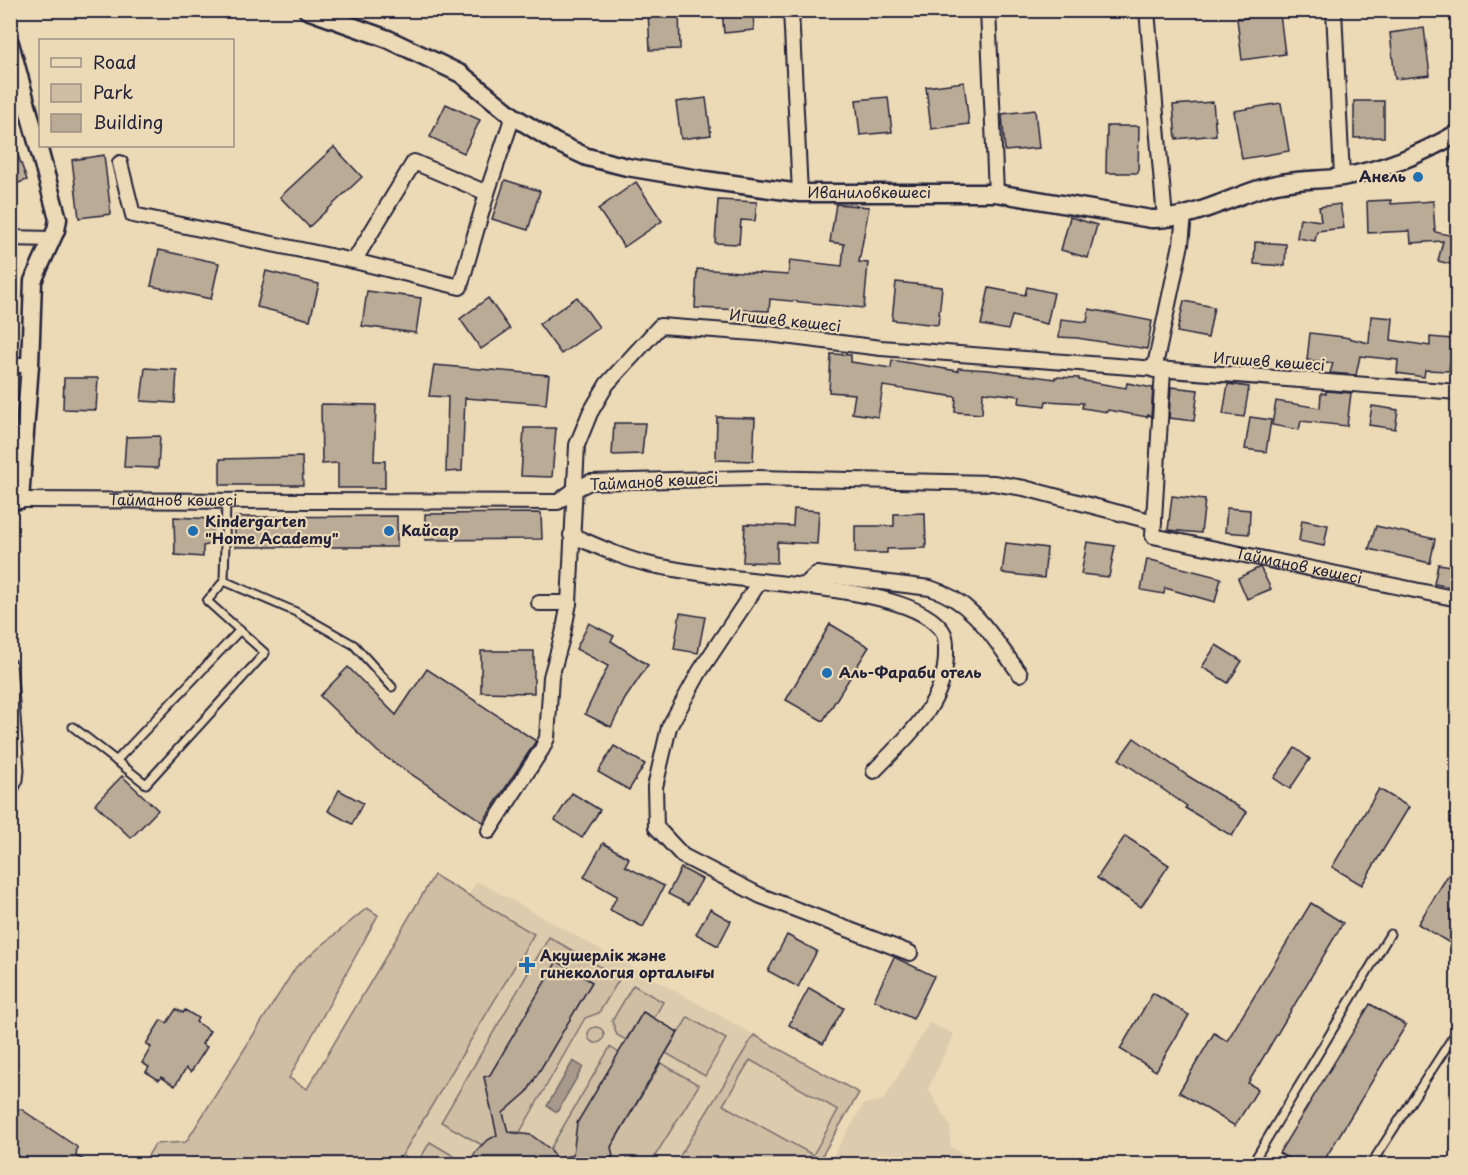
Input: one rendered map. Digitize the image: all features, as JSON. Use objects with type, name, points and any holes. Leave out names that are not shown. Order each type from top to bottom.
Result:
[{"type":"street","name":"Иваниловкөшесі","points":[[307,10],[388,39],[461,74],[513,116],[555,142],[587,157],[627,167],[800,193],[996,193],[1151,219],[1165,219],[1184,216],[1268,186],[1342,177],[1389,166],[1423,153],[1458,134]]},
{"type":"street","points":[[791,10],[800,193]]},
{"type":"street","points":[[988,10],[996,193]]},
{"type":"street","points":[[1147,10],[1165,219]]},
{"type":"street","points":[[1334,10],[1342,177]]},
{"type":"street","points":[[10,43],[58,219],[33,281],[30,365],[15,500]]},
{"type":"street","points":[[120,164],[133,215],[354,261],[460,287],[487,193],[513,116]]},
{"type":"street","points":[[354,261],[414,162],[487,193]]},
{"type":"street","points":[[1154,522],[1158,370],[1184,216]]},
{"type":"street","points":[[10,238],[51,239]]},
{"type":"street","name":"Игишев көшесі","points":[[489,831],[547,738],[550,677],[563,634],[569,603],[577,445],[590,413],[607,384],[660,326],[768,334],[881,348],[1458,392]]},
{"type":"street","points":[[10,365],[30,365]]},
{"type":"street","name":"Тайманов көшесі","points":[[15,500],[558,502],[590,482],[756,478],[993,483],[1024,488],[1154,522],[1153,536],[1458,599]]},
{"type":"street","points":[[571,535],[610,552],[650,565],[805,585],[876,598],[907,607],[923,615],[942,630],[946,640],[942,684],[933,704],[918,725],[874,771]]},
{"type":"street","points":[[805,585],[817,574],[930,588],[945,592],[966,605],[1020,674]]},
{"type":"street","points":[[760,581],[700,671],[669,727],[655,787],[656,827],[684,856],[761,896],[910,953]]},
{"type":"street","points":[[539,603],[569,603]]},
{"type":"lane","points":[[73,727],[146,784],[265,653],[207,601],[224,581],[226,501]]},
{"type":"lane","points":[[224,581],[296,612],[354,645],[392,687]]},
{"type":"lane","points":[[117,761],[240,630]]},
{"type":"lane","points":[[10,798],[20,780],[12,664]]},
{"type":"lane","points":[[1252,1164],[1390,934]]},
{"type":"lane","points":[[1371,1164],[1458,1029]]},
{"type":"shaded area","name":"Акушерлік және гинекология орталығы","points":[[477,881],[859,1093],[817,1164],[305,1164]]},
{"type":"shaded area","points":[[929,1023],[954,1034],[928,1089],[951,1127],[950,1146],[974,1161],[972,1164],[828,1164],[864,1104],[884,1100]]},
{"type":"shaded area","points":[[573,1061],[583,1067],[557,1112],[547,1106]]},
{"type":"green space","points":[[434,875],[534,934],[397,1164],[143,1164],[155,1144],[186,1142],[296,967],[367,908],[378,915],[289,1078],[307,1089]]},
{"type":"green space","points":[[549,937],[620,978],[599,1013],[585,1018],[520,1132],[508,1132],[503,1113],[527,1092],[592,982],[557,962],[490,1075],[484,1077],[497,1135],[482,1145],[441,1122]]},
{"type":"green space","points":[[633,985],[663,1002],[654,1018],[643,1012],[626,1040],[617,1035],[612,1021]]},
{"type":"green space","points":[[688,1017],[726,1039],[705,1076],[666,1053]]},
{"type":"green space","points":[[596,1027],[602,1029],[604,1035],[602,1041],[596,1043],[590,1041],[588,1035],[590,1029]]},
{"type":"green space","points":[[754,1035],[859,1093],[817,1164],[675,1164]],"holes":[[[750,1060],[838,1110],[813,1155],[723,1105]]]},
{"type":"green space","points":[[610,1047],[619,1053],[573,1155],[556,1159],[550,1149]]},
{"type":"green space","points":[[661,1063],[699,1085],[650,1164],[585,1164],[613,1157],[611,1147]]},
{"type":"green space","points":[[430,1142],[467,1164],[417,1164]]},
{"type":"building","points":[[648,10],[679,10],[680,49],[650,50]]},
{"type":"building","points":[[722,10],[753,10],[754,30],[724,33]]},
{"type":"building","points":[[1280,14],[1285,54],[1242,60],[1237,19]]},
{"type":"building","points":[[1424,28],[1430,75],[1395,79],[1390,33]]},
{"type":"building","points":[[964,82],[969,124],[931,129],[926,87]]},
{"type":"building","points":[[888,97],[892,132],[860,135],[856,100]]},
{"type":"building","points":[[706,98],[711,135],[681,139],[676,102]]},
{"type":"building","points":[[1354,101],[1384,101],[1384,137],[1354,138]]},
{"type":"building","points":[[1213,102],[1216,135],[1176,139],[1173,105]]},
{"type":"building","points":[[1281,103],[1289,151],[1242,159],[1234,111]]},
{"type":"building","points":[[446,104],[480,120],[464,153],[430,137]]},
{"type":"building","points":[[1035,110],[1039,148],[1005,151],[1002,114]]},
{"type":"building","points":[[1107,126],[1139,126],[1138,173],[1106,173]]},
{"type":"building","points":[[10,138],[12,138],[27,180],[10,186]]},
{"type":"building","points":[[334,147],[362,177],[309,227],[280,197]]},
{"type":"building","points":[[104,155],[111,214],[79,218],[72,160]]},
{"type":"building","points":[[505,180],[540,191],[528,230],[492,219]]},
{"type":"building","points":[[636,182],[662,221],[624,247],[598,209]]},
{"type":"building","points":[[718,200],[757,202],[755,221],[741,220],[739,244],[715,243]]},
{"type":"building","points":[[1391,200],[1391,204],[1433,201],[1435,232],[1458,237],[1458,266],[1438,261],[1443,241],[1411,243],[1410,231],[1368,233],[1367,201]]},
{"type":"building","points":[[836,204],[869,207],[859,262],[868,263],[864,308],[770,299],[769,311],[695,308],[697,269],[788,275],[790,260],[842,266],[844,244],[830,242]]},
{"type":"building","points":[[1340,204],[1344,228],[1317,231],[1315,241],[1297,238],[1300,218],[1321,221],[1319,207]]},
{"type":"building","points":[[1070,217],[1097,225],[1088,258],[1061,250]]},
{"type":"building","points":[[1255,242],[1286,244],[1285,266],[1254,264]]},
{"type":"building","points":[[159,250],[219,263],[211,299],[151,286]]},
{"type":"building","points":[[266,271],[319,284],[310,320],[257,307]]},
{"type":"building","points":[[896,282],[942,287],[938,325],[892,320]]},
{"type":"building","points":[[1027,287],[1054,293],[1047,324],[1012,316],[1008,330],[981,325],[989,288],[1025,295]]},
{"type":"building","points":[[367,291],[421,298],[416,333],[362,326]]},
{"type":"building","points":[[577,297],[599,327],[561,354],[539,324]]},
{"type":"building","points":[[488,298],[510,329],[481,349],[460,319]]},
{"type":"building","points":[[1184,301],[1214,307],[1208,338],[1177,332]]},
{"type":"building","points":[[1089,309],[1152,321],[1147,349],[1059,337],[1061,319],[1087,322]]},
{"type":"building","points":[[1371,316],[1393,318],[1391,340],[1430,346],[1430,337],[1452,339],[1449,371],[1425,370],[1424,377],[1397,373],[1398,360],[1360,356],[1356,375],[1330,373],[1333,363],[1307,360],[1310,333],[1369,343]]},
{"type":"building","points":[[831,354],[851,355],[851,362],[891,368],[892,360],[958,371],[958,368],[989,370],[1055,379],[1055,377],[1079,378],[1079,380],[1126,388],[1127,383],[1153,388],[1151,416],[1082,408],[1083,403],[1046,401],[1045,406],[1019,403],[1020,396],[983,392],[982,414],[955,412],[956,397],[883,386],[878,417],[852,413],[855,394],[829,392]]},
{"type":"building","points":[[434,365],[549,375],[546,404],[465,398],[462,471],[446,472],[448,397],[429,396]]},
{"type":"building","points":[[145,368],[177,370],[175,403],[141,401]]},
{"type":"building","points":[[64,378],[98,378],[96,410],[63,409]]},
{"type":"building","points":[[1228,384],[1249,387],[1244,417],[1223,414]]},
{"type":"building","points":[[1171,387],[1198,390],[1194,421],[1169,418]]},
{"type":"building","points":[[1326,391],[1351,393],[1347,426],[1301,421],[1299,430],[1272,425],[1276,401],[1320,408],[1321,393],[1326,394]]},
{"type":"building","points":[[321,404],[376,405],[374,461],[385,461],[385,488],[338,488],[338,463],[322,464]]},
{"type":"building","points":[[1372,406],[1398,410],[1395,429],[1369,425]]},
{"type":"building","points":[[717,417],[755,418],[753,461],[716,460]]},
{"type":"building","points":[[1250,417],[1271,420],[1266,452],[1245,449]]},
{"type":"building","points":[[614,423],[645,423],[642,454],[612,455]]},
{"type":"building","points":[[524,428],[556,428],[552,477],[521,476]]},
{"type":"building","points":[[160,436],[158,468],[124,467],[126,437]]},
{"type":"building","points":[[302,457],[303,485],[220,485],[220,459]]},
{"type":"building","points":[[1172,496],[1205,500],[1201,533],[1168,530]]},
{"type":"building","points":[[1227,508],[1250,510],[1249,534],[1225,532]]},
{"type":"building","points":[[794,509],[819,511],[817,544],[777,542],[777,563],[743,562],[745,524],[793,526]]},
{"type":"building","points":[[541,513],[542,539],[425,540],[425,514]]},
{"type":"building","points":[[925,513],[926,548],[887,549],[887,553],[855,553],[855,526],[894,526],[894,514]]},
{"type":"building","points":[[397,516],[397,547],[235,547],[235,517]]},
{"type":"building","name":"Kindergarten \"Home Academy\"","points":[[174,517],[213,519],[212,544],[203,546],[203,557],[175,555]]},
{"type":"building","points":[[1302,520],[1328,525],[1324,546],[1299,541]]},
{"type":"building","points":[[1376,526],[1435,539],[1430,563],[1369,549]]},
{"type":"building","points":[[1087,542],[1115,546],[1109,577],[1081,574]]},
{"type":"building","points":[[1006,543],[1047,548],[1044,578],[1002,573]]},
{"type":"building","points":[[1147,559],[1221,578],[1215,602],[1165,588],[1164,594],[1141,590]]},
{"type":"building","points":[[1438,564],[1458,567],[1458,588],[1434,584]]},
{"type":"building","points":[[1260,567],[1271,589],[1247,599],[1238,578]]},
{"type":"building","points":[[680,613],[705,617],[698,653],[674,649]]},
{"type":"building","points":[[589,623],[614,636],[611,641],[648,665],[625,699],[611,727],[585,714],[608,666],[576,649]]},
{"type":"building","name":"Аль-Фараби отель","points":[[830,624],[869,647],[823,721],[786,700]]},
{"type":"building","points":[[1216,645],[1242,661],[1228,683],[1202,667]]},
{"type":"building","points":[[481,651],[534,651],[534,693],[481,692]]},
{"type":"building","points":[[348,667],[396,715],[427,669],[536,741],[483,822],[378,752],[320,696]]},
{"type":"building","points":[[1134,738],[1188,776],[1247,812],[1232,836],[1185,808],[1187,806],[1119,759]]},
{"type":"building","points":[[614,746],[645,764],[629,790],[598,772]]},
{"type":"building","points":[[1295,748],[1310,759],[1290,789],[1274,778]]},
{"type":"building","points":[[122,776],[158,810],[131,838],[95,804]]},
{"type":"building","points":[[1379,789],[1409,807],[1362,885],[1332,867]]},
{"type":"building","points":[[339,790],[363,803],[352,824],[328,811]]},
{"type":"building","points":[[572,793],[600,810],[582,838],[555,820]]},
{"type":"building","points":[[1125,836],[1169,865],[1141,907],[1097,878]]},
{"type":"building","points":[[603,843],[629,858],[625,866],[664,886],[643,927],[610,910],[617,896],[584,877]]},
{"type":"building","points":[[1458,859],[1458,938],[1453,945],[1418,924]]},
{"type":"building","points":[[681,868],[702,879],[688,904],[668,894]]},
{"type":"building","points":[[1311,903],[1343,923],[1248,1083],[1258,1089],[1235,1126],[1179,1092],[1214,1033],[1227,1041]]},
{"type":"building","points":[[710,909],[731,921],[718,946],[696,934]]},
{"type":"building","points":[[787,935],[817,951],[798,987],[768,971]]},
{"type":"building","points":[[894,957],[934,976],[913,1019],[874,1000]]},
{"type":"building","points":[[557,961],[592,982],[527,1092],[503,1113],[508,1132],[531,1135],[550,1149],[556,1159],[573,1155],[577,1123],[643,1012],[678,1032],[611,1147],[613,1157],[585,1164],[468,1164],[486,1141],[497,1135],[484,1077],[490,1075]]},
{"type":"building","points":[[809,988],[844,1008],[823,1044],[789,1025]]},
{"type":"building","points":[[1153,993],[1189,1015],[1156,1071],[1120,1049]]},
{"type":"building","points":[[1370,1004],[1406,1025],[1322,1164],[1298,1164],[1279,1153]]},
{"type":"building","points":[[176,1009],[183,1013],[185,1010],[198,1018],[196,1022],[210,1031],[202,1044],[207,1047],[191,1072],[186,1068],[175,1086],[161,1077],[159,1080],[146,1072],[149,1067],[142,1063],[151,1047],[146,1044],[161,1020],[167,1023]]},
{"type":"building","points":[[21,1109],[77,1147],[76,1156],[92,1164],[22,1164],[10,1157],[10,1111]]},
{"type":"place","name":"Анель","points":[[1418,177]]},
{"type":"place","name":"Kindergarten \"Home Academy\"","points":[[193,531]]},
{"type":"place","name":"Кайсар","points":[[389,531]]},
{"type":"place","name":"Аль-Фараби отель","points":[[827,673]]},
{"type":"place","name":"Акушерлік және гинекология орталығы","points":[[527,965]]}]
